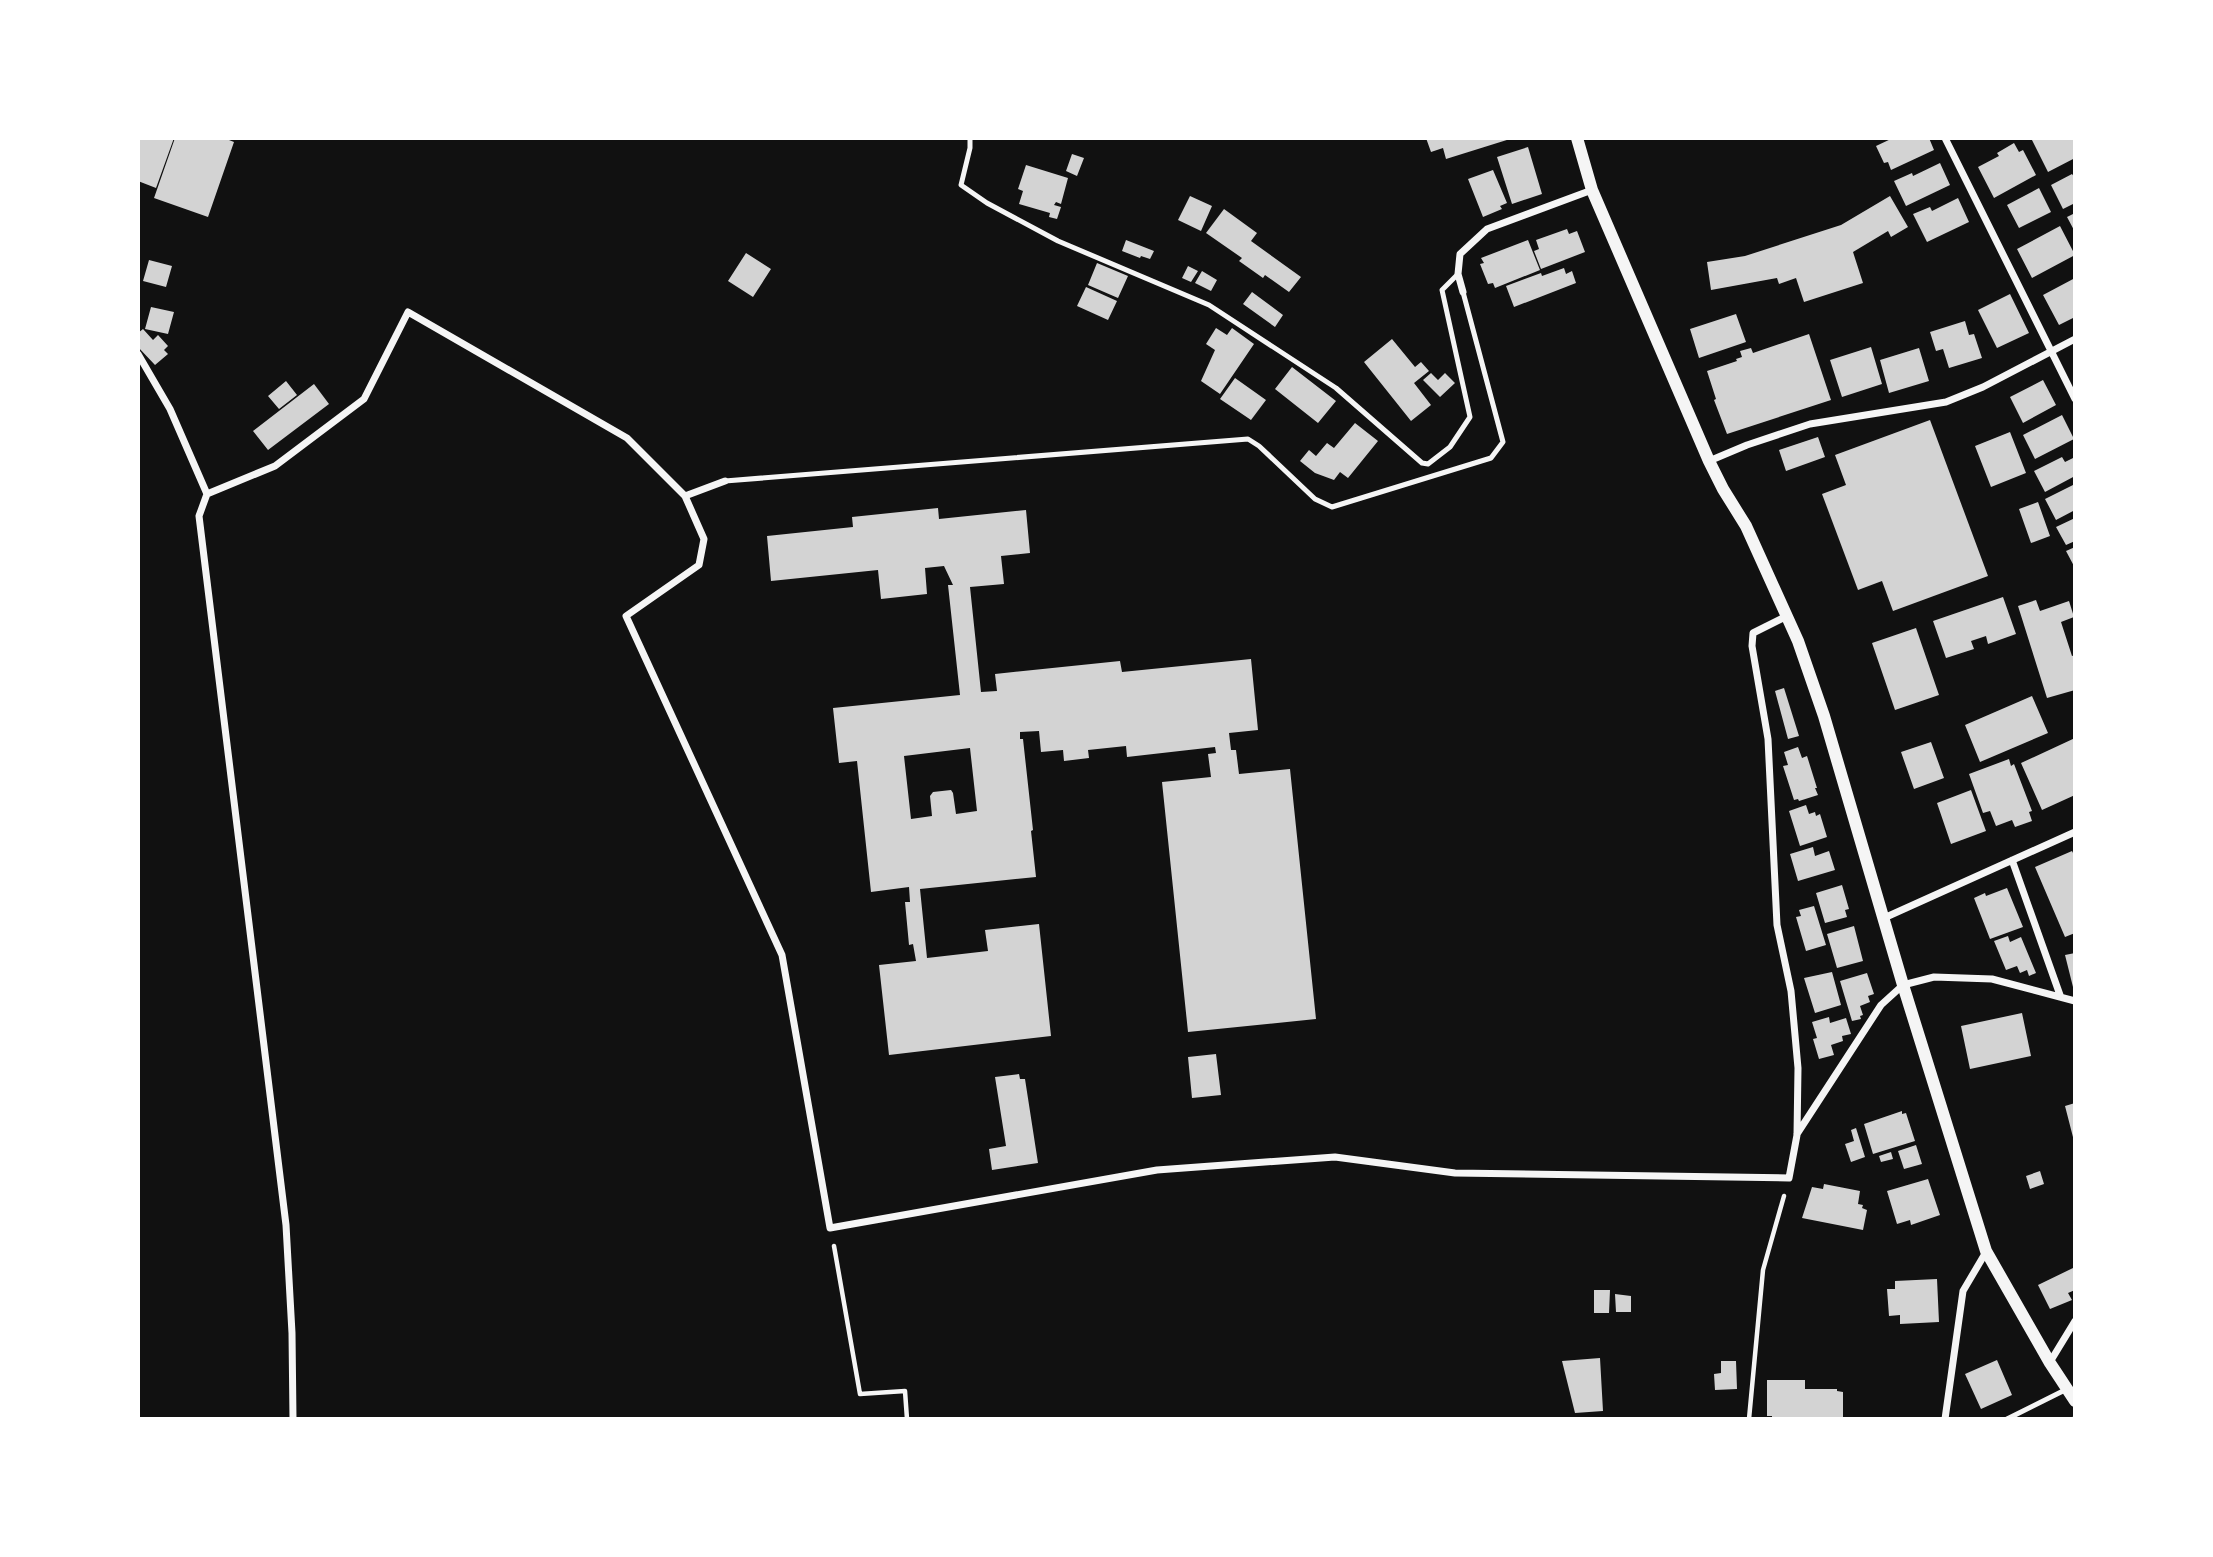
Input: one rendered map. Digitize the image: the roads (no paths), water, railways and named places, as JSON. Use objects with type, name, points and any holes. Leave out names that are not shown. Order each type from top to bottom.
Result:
[{"type":"street","points":[[1577,138],[1592,190],[1709,461],[1746,526],[1787,616],[1824,716],[1903,985],[1986,1251],[2049,1363],[2075,1401]]},
{"type":"street","points":[[1945,138],[2075,399]]},
{"type":"street","points":[[1462,292],[1458,274],[1460,254],[1488,229],[1592,190]]},
{"type":"street","points":[[207,494],[275,466],[364,400],[408,312],[627,438],[685,495],[704,539],[699,565],[626,616],[782,956],[830,1228],[1157,1170],[1335,1157],[1455,1173],[1789,1178],[1797,1135],[1798,1068],[1791,991],[1777,925],[1768,739],[1752,646],[1753,633],[1787,616]]},
{"type":"street","points":[[1709,461],[1810,424],[1946,401],[1983,387],[2075,339]]},
{"type":"street","points":[[138,354],[170,409],[207,494],[199,516],[286,1225],[292,1333],[293,1419]]},
{"type":"street","points":[[685,495],[725,481]]},
{"type":"street","points":[[1884,918],[2075,832]]},
{"type":"street","points":[[2012,860],[2060,995]]},
{"type":"street","points":[[1797,1135],[1881,1005],[1903,985],[1934,977],[1992,979],[2075,1000]]},
{"type":"street","points":[[1945,1419],[1964,1291],[1986,1251]]},
{"type":"street","points":[[2049,1363],[2075,1321]]},
{"type":"lane","points":[[970,138],[961,185],[987,203],[1058,241],[1209,305],[1336,388],[1422,463],[1428,464],[1445,452],[1470,417],[1442,290],[1458,274]]},
{"type":"lane","points":[[725,481],[1248,439],[1259,446],[1315,499],[1332,507],[1491,458],[1503,442],[1462,292]]},
{"type":"lane","points":[[2007,1419],[2067,1389]]}]
